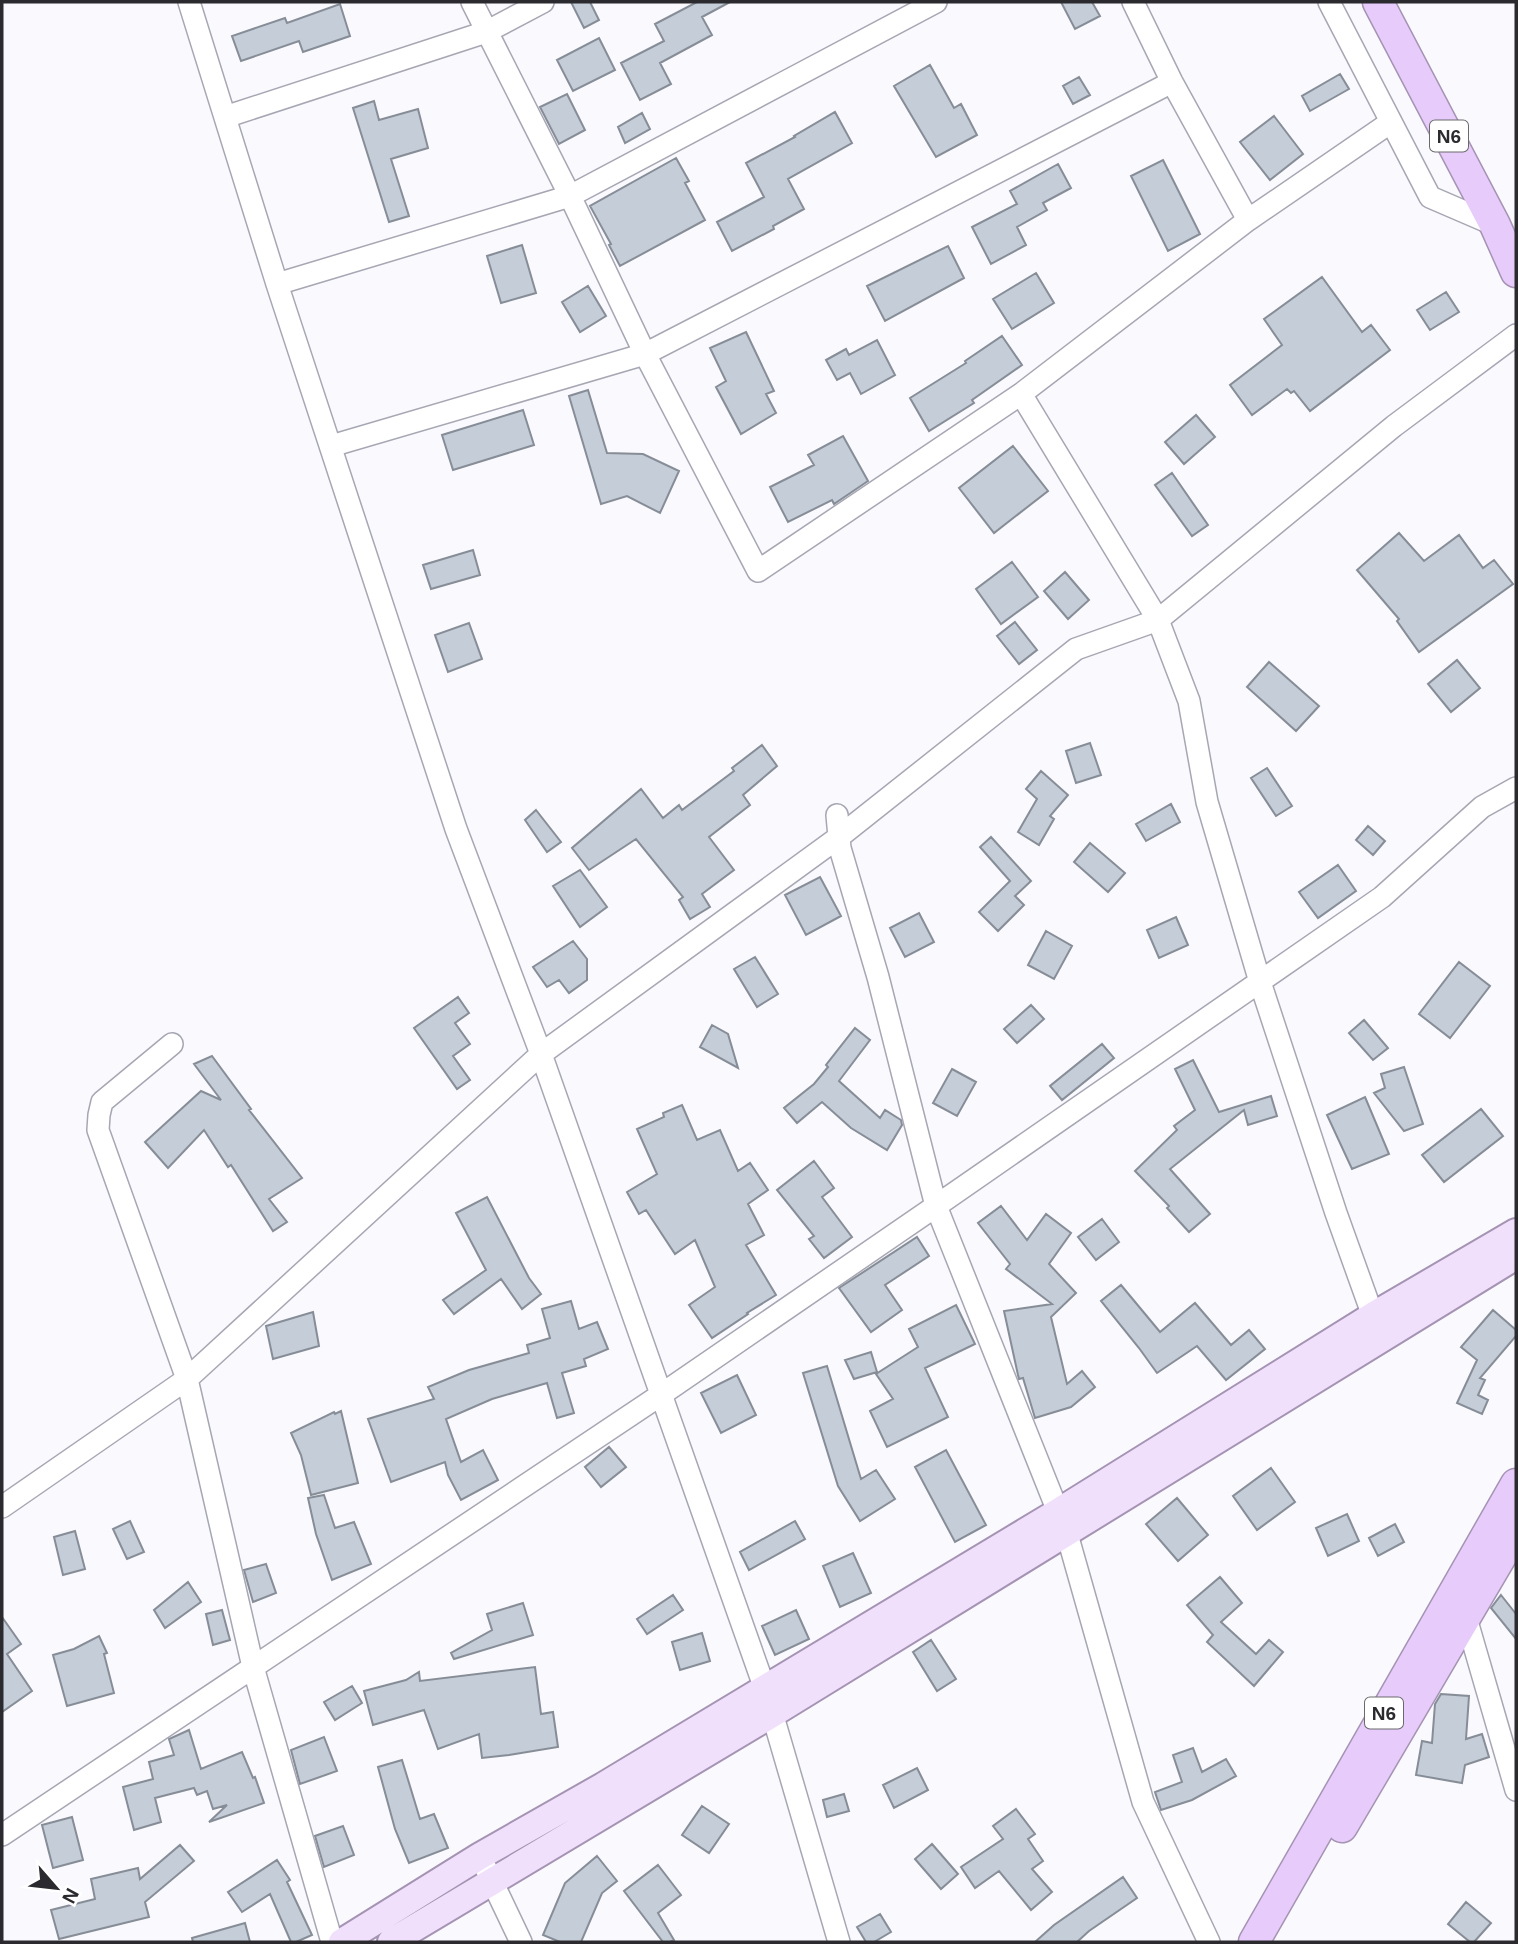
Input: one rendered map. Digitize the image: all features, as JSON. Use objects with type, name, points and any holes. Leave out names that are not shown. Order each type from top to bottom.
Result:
[{"type":"highway","name":"N6","points":[[1378,2],[1495,225],[1516,272]]},
{"type":"highway","name":"N6","points":[[1254,1942],[1516,1483]]},
{"type":"highway","name":"N6","points":[[1275,1942],[1516,1531]]},
{"type":"main road","points":[[391,1942],[772,1714],[1063,1523],[1377,1327],[1516,1232]]},
{"type":"main road","points":[[1377,1327],[1516,1256]]},
{"type":"main road","points":[[342,1942],[480,1856],[765,1689],[1063,1523]]},
{"type":"street","points":[[189,2],[277,284],[456,829],[541,1054],[765,1689],[839,1942]]},
{"type":"street","points":[[472,2],[570,196],[645,354],[758,571],[1021,394],[1248,220],[1391,122]]},
{"type":"street","points":[[225,117],[486,32],[543,2]]},
{"type":"street","points":[[277,284],[570,196],[936,2]]},
{"type":"street","points":[[1133,2],[1172,82],[1248,220]]},
{"type":"street","points":[[1329,2],[1430,197],[1495,225]]},
{"type":"street","points":[[331,446],[645,354],[1172,82]]},
{"type":"street","points":[[2,1507],[187,1379],[541,1054],[839,837],[1076,649],[1158,620],[1394,426],[1516,335]]},
{"type":"street","points":[[1021,394],[1158,620],[1189,701],[1207,802],[1260,982],[1336,1213],[1377,1327]]},
{"type":"street","points":[[2,1835],[662,1394],[1260,982],[1382,897],[1482,807],[1516,788]]},
{"type":"street","points":[[837,815],[840,848],[878,977],[936,1206],[1063,1523],[1143,1802],[1209,1942]]},
{"type":"street","points":[[172,1044],[102,1102],[99,1130],[187,1379],[253,1667],[332,1942]]},
{"type":"street","points":[[1457,1586],[1516,1790]]},
{"type":"street","points":[[480,1856],[522,1942]]},
{"type":"building","points":[[571,2],[590,2],[599,20],[584,28]]},
{"type":"building","points":[[697,2],[730,2],[702,17],[712,35],[660,63],[671,84],[640,100],[621,63],[664,41],[655,24]]},
{"type":"building","points":[[1061,2],[1092,2],[1100,16],[1075,29]]},
{"type":"building","points":[[340,4],[350,36],[303,52],[299,41],[241,61],[232,36],[285,18],[287,23]]},
{"type":"building","points":[[599,38],[615,70],[573,91],[557,60]]},
{"type":"building","points":[[930,65],[954,108],[961,104],[977,135],[936,157],[894,86]]},
{"type":"building","points":[[1340,74],[1349,89],[1310,111],[1302,96]]},
{"type":"building","points":[[1079,77],[1090,95],[1073,104],[1063,86]]},
{"type":"building","points":[[567,94],[585,130],[559,144],[540,107]]},
{"type":"building","points":[[374,101],[379,120],[418,109],[428,148],[391,159],[409,216],[389,222],[353,108]]},
{"type":"building","points":[[835,112],[852,143],[788,179],[804,209],[773,226],[774,229],[732,251],[717,222],[764,197],[746,163]]},
{"type":"building","points":[[642,113],[650,129],[625,143],[618,127]]},
{"type":"building","points":[[1274,116],[1303,154],[1270,180],[1240,142]]},
{"type":"building","points":[[676,158],[689,181],[685,183],[705,220],[620,266],[590,206]]},
{"type":"building","points":[[1163,160],[1200,234],[1168,251],[1131,176]]},
{"type":"building","points":[[1058,164],[1071,188],[1043,203],[1047,210],[1017,227],[1026,245],[991,264],[972,227],[1017,204],[1010,191]]},
{"type":"building","points":[[522,245],[536,293],[501,303],[487,256]]},
{"type":"building","points":[[948,246],[964,278],[885,321],[867,286]]},
{"type":"building","points":[[1036,273],[1054,303],[1012,329],[993,299]]},
{"type":"building","points":[[1322,277],[1362,332],[1371,325],[1390,350],[1310,411],[1294,391],[1291,393],[1287,389],[1252,415],[1230,385],[1282,345],[1264,319]]},
{"type":"building","points":[[588,286],[606,316],[580,332],[562,302]]},
{"type":"building","points":[[1446,292],[1459,312],[1430,330],[1417,310]]},
{"type":"building","points":[[746,332],[774,391],[766,394],[776,413],[741,434],[716,387],[726,381],[710,348]]},
{"type":"building","points":[[1002,336],[1022,365],[972,400],[974,403],[929,431],[910,398],[966,363],[965,361]]},
{"type":"building","points":[[877,340],[895,375],[861,394],[850,373],[837,380],[826,360],[846,349],[849,355]]},
{"type":"building","points":[[588,390],[607,453],[643,454],[679,471],[660,513],[627,496],[601,504],[569,396]]},
{"type":"building","points":[[523,410],[534,445],[453,470],[442,435]]},
{"type":"building","points":[[1196,415],[1215,437],[1184,464],[1165,442]]},
{"type":"building","points":[[843,436],[868,481],[834,504],[832,500],[788,522],[770,487],[814,465],[808,455]]},
{"type":"building","points":[[1013,446],[1048,491],[994,533],[959,488]]},
{"type":"building","points":[[1172,473],[1208,525],[1192,536],[1155,485]]},
{"type":"building","points":[[1399,533],[1424,561],[1459,535],[1483,568],[1494,560],[1513,584],[1419,652],[1397,621],[1399,619],[1357,570]]},
{"type":"building","points":[[473,550],[480,575],[431,589],[423,565]]},
{"type":"building","points":[[1012,562],[1038,597],[1001,624],[976,589]]},
{"type":"building","points":[[1065,572],[1089,600],[1068,619],[1044,591]]},
{"type":"building","points":[[1015,622],[1037,650],[1019,664],[997,636]]},
{"type":"building","points":[[469,623],[482,659],[448,672],[435,635]]},
{"type":"building","points":[[1457,660],[1480,688],[1451,712],[1428,684]]},
{"type":"building","points":[[1269,662],[1319,706],[1296,731],[1247,687]]},
{"type":"building","points":[[1090,743],[1101,775],[1076,783],[1066,751]]},
{"type":"building","points":[[762,745],[777,766],[743,795],[750,805],[709,837],[734,870],[702,894],[710,907],[690,919],[679,900],[683,897],[636,839],[589,870],[572,848],[641,789],[663,818],[679,805],[682,810],[734,771],[732,768]]},
{"type":"building","points":[[1267,768],[1292,806],[1276,816],[1251,778]]},
{"type":"building","points":[[1041,771],[1068,795],[1050,816],[1054,819],[1039,845],[1018,832],[1037,799],[1026,789]]},
{"type":"building","points":[[1171,804],[1180,822],[1146,841],[1136,824]]},
{"type":"building","points":[[536,810],[561,842],[547,852],[525,820]]},
{"type":"building","points":[[1368,826],[1385,841],[1373,855],[1356,840]]},
{"type":"building","points":[[991,837],[1031,881],[1015,896],[1024,905],[998,931],[979,912],[1010,881],[980,847]]},
{"type":"building","points":[[1090,843],[1125,873],[1108,892],[1074,862]]},
{"type":"building","points":[[1338,865],[1356,891],[1318,918],[1299,892]]},
{"type":"building","points":[[580,870],[607,907],[580,927],[553,886]]},
{"type":"building","points":[[820,877],[841,916],[806,935],[785,895]]},
{"type":"building","points":[[919,913],[934,942],[905,957],[890,928]]},
{"type":"building","points":[[1176,917],[1188,945],[1159,958],[1147,930]]},
{"type":"building","points":[[1046,931],[1072,946],[1054,979],[1028,965]]},
{"type":"building","points":[[573,941],[587,959],[587,980],[569,993],[559,980],[547,987],[533,967]]},
{"type":"building","points":[[755,957],[778,994],[757,1007],[734,969]]},
{"type":"building","points":[[1459,962],[1490,986],[1450,1038],[1419,1014]]},
{"type":"building","points":[[458,997],[469,1013],[455,1023],[470,1044],[453,1056],[470,1080],[457,1089],[414,1028]]},
{"type":"building","points":[[1031,1005],[1044,1019],[1017,1043],[1004,1029]]},
{"type":"building","points":[[1364,1020],[1388,1048],[1373,1060],[1349,1033]]},
{"type":"building","points":[[712,1025],[728,1034],[738,1068],[700,1047]]},
{"type":"building","points":[[855,1028],[870,1040],[839,1081],[880,1118],[885,1110],[901,1120],[902,1125],[887,1150],[851,1128],[822,1102],[797,1123],[784,1108],[814,1084]]},
{"type":"building","points":[[1102,1044],[1114,1058],[1062,1100],[1050,1086]]},
{"type":"building","points":[[212,1056],[251,1109],[249,1110],[302,1178],[269,1199],[287,1222],[273,1231],[231,1165],[228,1167],[204,1130],[168,1168],[145,1142],[201,1091],[221,1100],[194,1064]]},
{"type":"building","points":[[1193,1060],[1219,1112],[1271,1096],[1277,1116],[1248,1125],[1244,1110],[1170,1169],[1210,1214],[1189,1232],[1167,1208],[1169,1206],[1135,1171],[1177,1130],[1174,1126],[1195,1110],[1175,1069]]},
{"type":"building","points":[[1404,1067],[1423,1124],[1404,1131],[1374,1093],[1385,1088],[1381,1074]]},
{"type":"building","points":[[952,1069],[976,1082],[957,1116],[933,1103]]},
{"type":"building","points":[[1365,1097],[1389,1154],[1352,1169],[1327,1115]]},
{"type":"building","points":[[682,1105],[697,1140],[720,1130],[738,1171],[750,1163],[768,1190],[748,1204],[764,1235],[746,1245],[776,1295],[712,1338],[689,1305],[715,1287],[695,1240],[675,1254],[646,1210],[639,1214],[627,1192],[657,1174],[637,1129],[664,1117],[663,1113]]},
{"type":"building","points":[[1481,1109],[1503,1136],[1444,1182],[1422,1155]]},
{"type":"building","points":[[814,1161],[834,1188],[822,1197],[852,1237],[824,1258],[809,1239],[814,1236],[777,1190]]},
{"type":"building","points":[[487,1197],[529,1278],[541,1294],[522,1309],[501,1279],[454,1314],[443,1300],[486,1270],[456,1213]]},
{"type":"building","points":[[1001,1206],[1027,1240],[1046,1214],[1071,1233],[1049,1264],[1076,1293],[1051,1317],[1067,1384],[1082,1371],[1095,1387],[1071,1407],[1035,1418],[1023,1378],[1019,1379],[1004,1311],[1052,1304],[1006,1269],[1010,1264],[978,1223]]},
{"type":"building","points":[[1102,1219],[1119,1242],[1096,1260],[1078,1237]]},
{"type":"building","points":[[917,1237],[929,1256],[885,1285],[902,1310],[871,1332],[839,1288]]},
{"type":"building","points":[[1121,1285],[1160,1332],[1195,1303],[1231,1345],[1249,1330],[1265,1349],[1226,1380],[1197,1346],[1157,1373],[1101,1301]]},
{"type":"building","points":[[571,1301],[579,1329],[597,1322],[608,1349],[584,1359],[586,1366],[562,1373],[574,1413],[557,1418],[547,1383],[492,1399],[446,1419],[461,1462],[483,1450],[498,1480],[461,1500],[448,1475],[445,1462],[391,1482],[368,1419],[434,1399],[428,1387],[469,1370],[529,1353],[527,1345],[550,1338],[542,1309]]},
{"type":"building","points":[[956,1305],[975,1344],[925,1368],[948,1417],[887,1447],[870,1411],[893,1399],[876,1374],[918,1347],[909,1329]]},
{"type":"building","points":[[1493,1310],[1516,1330],[1516,1336],[1480,1378],[1485,1380],[1478,1395],[1488,1400],[1482,1414],[1457,1403],[1477,1360],[1461,1347]]},
{"type":"building","points":[[313,1312],[319,1346],[273,1359],[266,1326]]},
{"type":"building","points":[[871,1352],[877,1372],[854,1379],[845,1360]]},
{"type":"building","points":[[827,1366],[861,1479],[876,1470],[895,1499],[860,1521],[838,1486],[803,1373]]},
{"type":"building","points":[[737,1375],[756,1415],[721,1433],[701,1393]]},
{"type":"building","points":[[341,1411],[358,1483],[311,1495],[301,1455],[291,1433]]},
{"type":"building","points":[[609,1447],[626,1467],[601,1487],[585,1467]]},
{"type":"building","points":[[946,1450],[986,1525],[955,1542],[915,1467]]},
{"type":"building","points":[[1271,1468],[1295,1502],[1257,1530],[1233,1496]]},
{"type":"building","points":[[324,1495],[335,1528],[354,1522],[371,1564],[332,1580],[316,1534],[308,1498]]},
{"type":"building","points":[[1177,1498],[1208,1535],[1178,1561],[1146,1524]]},
{"type":"building","points":[[1347,1514],[1359,1541],[1328,1556],[1316,1528]]},
{"type":"building","points":[[130,1521],[144,1552],[127,1559],[113,1529]]},
{"type":"building","points":[[795,1521],[805,1539],[749,1570],[740,1552]]},
{"type":"building","points":[[1395,1524],[1404,1542],[1378,1556],[1369,1538]]},
{"type":"building","points":[[75,1531],[85,1569],[63,1575],[54,1537]]},
{"type":"building","points":[[853,1553],[871,1593],[840,1607],[823,1566]]},
{"type":"building","points":[[266,1564],[276,1593],[253,1602],[244,1570]]},
{"type":"building","points":[[1220,1577],[1242,1603],[1221,1622],[1256,1654],[1269,1640],[1283,1652],[1254,1686],[1207,1642],[1213,1635],[1187,1605]]},
{"type":"building","points":[[188,1582],[201,1602],[165,1628],[154,1610]]},
{"type":"building","points":[[673,1595],[683,1610],[647,1634],[637,1619]]},
{"type":"building","points":[[1501,1595],[1516,1614],[1516,1639],[1491,1608]]},
{"type":"building","points":[[523,1603],[533,1635],[454,1659],[451,1653],[492,1630],[487,1614]]},
{"type":"building","points":[[222,1610],[230,1640],[213,1645],[206,1614]]},
{"type":"building","points":[[796,1610],[809,1639],[775,1655],[762,1626]]},
{"type":"building","points":[[2,1617],[21,1644],[7,1654],[32,1691],[2,1712]]},
{"type":"building","points":[[702,1633],[710,1661],[680,1670],[672,1642]]},
{"type":"building","points":[[99,1636],[107,1653],[104,1654],[114,1693],[67,1706],[53,1655],[74,1649]]},
{"type":"building","points":[[931,1640],[956,1679],[937,1691],[913,1652]]},
{"type":"building","points":[[535,1667],[541,1714],[553,1712],[558,1747],[509,1755],[482,1758],[479,1734],[438,1749],[424,1710],[373,1725],[364,1691],[406,1680],[419,1672],[420,1681]]},
{"type":"building","points":[[352,1686],[362,1703],[335,1720],[324,1702]]},
{"type":"building","points":[[1441,1694],[1469,1696],[1466,1739],[1482,1734],[1489,1757],[1465,1765],[1462,1783],[1416,1775],[1422,1741],[1432,1743],[1435,1704]]},
{"type":"building","points":[[189,1730],[201,1769],[242,1752],[264,1803],[209,1822],[227,1805],[213,1809],[207,1791],[197,1795],[194,1788],[155,1798],[161,1822],[134,1830],[123,1787],[153,1779],[149,1762],[174,1755],[169,1739]]},
{"type":"building","points":[[324,1737],[337,1771],[300,1784],[291,1750]]},
{"type":"building","points":[[1193,1748],[1202,1772],[1226,1759],[1236,1776],[1192,1800],[1161,1810],[1155,1792],[1182,1782],[1173,1755]]},
{"type":"building","points":[[402,1760],[420,1819],[434,1814],[448,1848],[409,1863],[395,1829],[378,1767]]},
{"type":"building","points":[[917,1768],[928,1790],[894,1808],[883,1785]]},
{"type":"building","points":[[844,1794],[849,1811],[827,1817],[823,1800]]},
{"type":"building","points":[[702,1806],[729,1824],[709,1853],[682,1835]]},
{"type":"building","points":[[1016,1809],[1035,1834],[1028,1839],[1043,1861],[1032,1869],[1052,1892],[1031,1910],[999,1871],[975,1888],[961,1867],[1003,1839],[993,1826]]},
{"type":"building","points":[[72,1817],[83,1860],[53,1868],[42,1825]]},
{"type":"building","points":[[343,1826],[354,1855],[324,1867],[315,1836]]},
{"type":"building","points":[[932,1844],[958,1874],[941,1889],[915,1859]]},
{"type":"building","points":[[180,1845],[194,1861],[145,1902],[149,1917],[59,1939],[51,1910],[95,1899],[91,1879],[138,1868],[140,1879]]},
{"type":"building","points":[[597,1856],[617,1881],[602,1893],[581,1942],[560,1942],[543,1935],[565,1883]]},
{"type":"building","points":[[277,1860],[290,1880],[287,1882],[312,1935],[296,1942],[291,1942],[270,1894],[242,1912],[228,1892]]},
{"type":"building","points":[[658,1865],[681,1895],[658,1913],[674,1940],[670,1942],[663,1942],[624,1891]]},
{"type":"building","points":[[1123,1877],[1137,1898],[1077,1942],[1035,1942],[1054,1925]]},
{"type":"building","points":[[1466,1902],[1491,1923],[1474,1942],[1470,1942],[1448,1924]]},
{"type":"building","points":[[880,1914],[891,1932],[874,1942],[866,1942],[857,1927]]},
{"type":"building","points":[[245,1923],[250,1942],[193,1942],[192,1938]]}]
